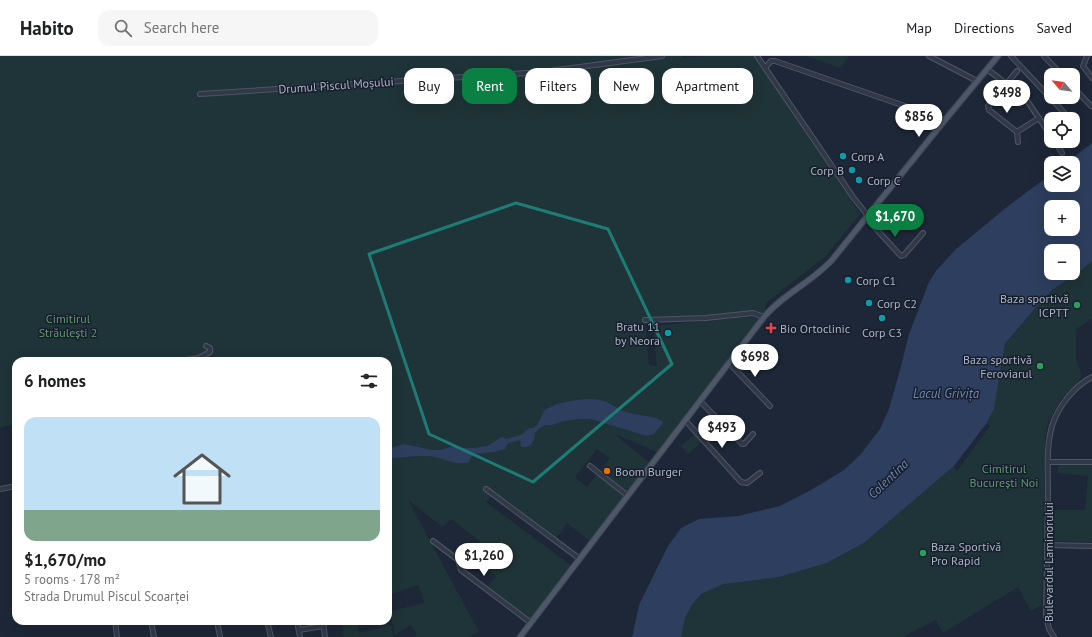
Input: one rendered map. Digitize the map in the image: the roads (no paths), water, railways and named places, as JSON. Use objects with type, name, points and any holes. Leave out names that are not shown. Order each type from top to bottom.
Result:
[{"type":"main road","points":[[520,637],[764,317],[774,306],[829,263],[998,56]]},
{"type":"street","name":"Drumul Piscul Moșului","points":[[200,94],[542,72],[662,56]]},
{"type":"street","points":[[757,56],[867,217],[901,256],[904,255],[923,233]]},
{"type":"street","points":[[929,56],[977,81]]},
{"type":"street","points":[[1011,56],[1063,112]]},
{"type":"street","points":[[1044,56],[1055,68]]},
{"type":"street","points":[[1088,56],[1083,66],[1092,78]]},
{"type":"street","points":[[765,68],[771,61],[775,61],[945,120]]},
{"type":"street","points":[[987,69],[1026,99],[1044,126]]},
{"type":"street","points":[[1017,71],[1008,85],[988,106],[989,110],[1017,132],[1018,142]]},
{"type":"street","points":[[1080,94],[1091,106]]},
{"type":"street","points":[[1017,132],[1039,118]]},
{"type":"street","points":[[1059,148],[1062,152]]},
{"type":"street","points":[[645,320],[706,318],[753,312],[764,317]]},
{"type":"street","points":[[201,357],[210,352],[210,348],[206,346]]},
{"type":"street","points":[[729,363],[770,406]]},
{"type":"street","name":"Bulevardul Laminorului","points":[[1054,637],[1046,621],[1048,462],[1051,432],[1057,415],[1075,390],[1092,377]]},
{"type":"street","points":[[700,401],[742,444],[744,444],[753,434]]},
{"type":"street","points":[[685,420],[741,482],[747,482],[760,473]]},
{"type":"street","points":[[1048,462],[1092,462]]},
{"type":"street","points":[[590,466],[628,496]]},
{"type":"street","points":[[0,489],[12,487]]},
{"type":"street","points":[[486,489],[580,559]]},
{"type":"street","points":[[433,541],[458,560],[461,570],[531,623]]},
{"type":"street","points":[[1047,545],[1092,546]]},
{"type":"street","points":[[115,625],[117,637]]},
{"type":"street","points":[[152,625],[154,637]]},
{"type":"street","points":[[218,625],[220,637]]},
{"type":"street","points":[[268,625],[271,637]]},
{"type":"street","points":[[298,625],[300,637]]},
{"type":"street","points":[[299,630],[316,625]]},
{"type":"street","points":[[323,625],[326,637]]},
{"type":"water","name":"Lacul Grivița","points":[[1092,143],[1092,261],[1080,271],[1080,244],[1044,244],[1044,280],[1067,280],[1052,290],[1005,344],[994,409],[986,424],[954,466],[865,542],[827,563],[779,577],[724,584],[701,594],[692,605],[685,618],[681,637],[632,637],[639,605],[668,546],[681,528],[699,519],[738,516],[780,506],[811,490],[844,470],[861,454],[880,429],[889,409],[909,334],[929,282],[936,271],[956,249],[1007,207],[1044,179],[1044,192],[1080,192],[1080,156],[1075,156]]},
{"type":"water","points":[[596,399],[604,401],[623,411],[654,418],[662,421],[663,423],[654,434],[647,436],[591,419],[577,419],[546,425],[540,428],[535,433],[534,440],[530,446],[521,447],[520,440],[508,443],[505,449],[495,452],[473,454],[469,462],[465,463],[457,463],[430,456],[392,458],[392,448],[404,444],[432,450],[440,450],[454,446],[474,448],[487,446],[502,437],[506,439],[521,435],[529,428],[533,428],[537,425],[544,411],[548,408],[557,404],[575,400]]},
{"type":"place","name":"Corp A","points":[[843,156]]},
{"type":"place","name":"Corp B","points":[[852,170]]},
{"type":"place","name":"Corp C","points":[[859,180]]},
{"type":"place","name":"Corp C1","points":[[848,280]]},
{"type":"place","name":"Corp C2","points":[[869,303]]},
{"type":"place","name":"Baza sportivă ICPTT","points":[[1077,305]]},
{"type":"place","name":"Corp C3","points":[[882,318]]},
{"type":"place","name":"Bio Ortoclinic","points":[[771,328]]},
{"type":"place","name":"Bratu 11 by Neora","points":[[668,333]]},
{"type":"place","name":"Baza sportivă Feroviarul","points":[[1040,366]]},
{"type":"place","name":"Boom Burger","points":[[607,471]]},
{"type":"place","name":"Baza Sportivă Pro Rapid","points":[[923,553]]},
{"type":"park label","name":"Cimitirul Străulești 2","points":[[68,325]]},
{"type":"park label","name":"Cimitirul București Noi","points":[[1004,475]]},
{"type":"water label","name":"Colentina","points":[[888,479]]}]
